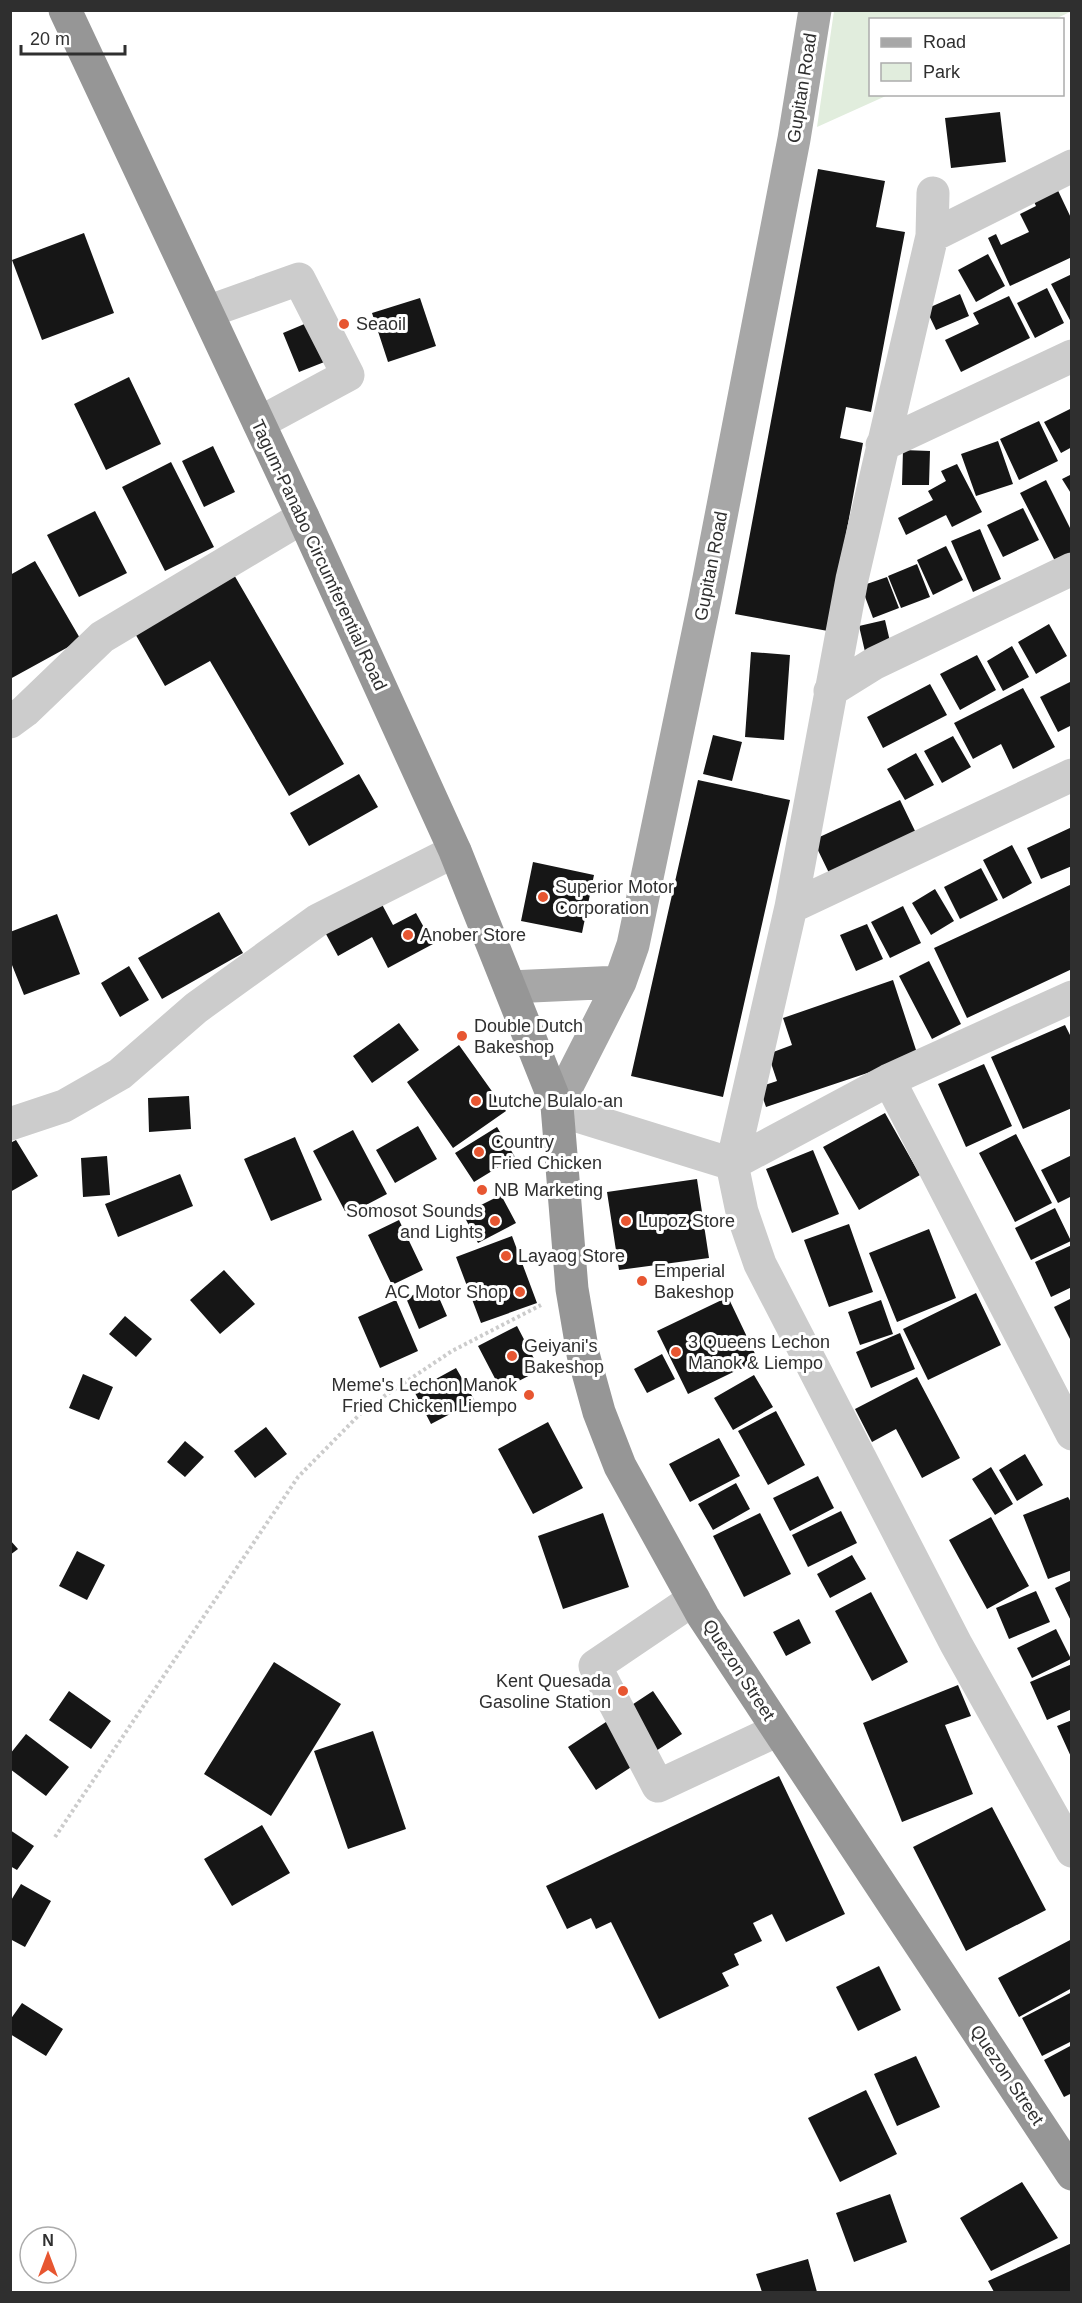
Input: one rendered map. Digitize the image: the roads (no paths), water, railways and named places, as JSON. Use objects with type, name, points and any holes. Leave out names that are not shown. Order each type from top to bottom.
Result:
[{"type":"highway","name":"Tagum-Panabo Circumferential Road","points":[[65,10],[303,517],[455,851],[558,1108]]},
{"type":"highway","name":"Quezon Street","points":[[558,1108],[572,1289],[583,1354],[599,1412],[620,1466],[694,1599],[1071,2174]]},
{"type":"main road","name":"Gupitan Road","points":[[558,1108],[620,982],[633,945],[703,610],[792,150],[815,10]]},
{"type":"main road","points":[[510,987],[620,982]]},
{"type":"street","points":[[932,236],[1071,166]]},
{"type":"street","points":[[933,193],[932,236],[882,445],[830,691],[790,907],[732,1164],[742,1212],[760,1264],[956,1644],[1071,1851]]},
{"type":"street","points":[[207,312],[299,279],[348,375],[259,423]]},
{"type":"street","points":[[882,445],[1071,356]]},
{"type":"street","points":[[10,722],[25,711],[102,637],[303,517]]},
{"type":"street","points":[[830,691],[875,663],[1071,569]]},
{"type":"street","points":[[790,907],[1071,775]]},
{"type":"street","points":[[10,1124],[64,1106],[120,1074],[196,1008],[318,920],[455,851]]},
{"type":"street","points":[[558,1108],[732,1164],[889,1080],[1071,997]]},
{"type":"street","points":[[889,1080],[1071,1434]]},
{"type":"street","points":[[694,1599],[595,1666],[658,1786],[778,1730]]},
{"type":"place","name":"Seaoil","points":[[344,324]]},
{"type":"place","name":"Superior Motor Corporation","points":[[543,897]]},
{"type":"place","name":"Anober Store","points":[[408,935]]},
{"type":"place","name":"Double Dutch Bakeshop","points":[[462,1036]]},
{"type":"place","name":"Lutche Bulalo-an","points":[[476,1101]]},
{"type":"place","name":"Country Fried Chicken","points":[[479,1152]]},
{"type":"place","name":"NB Marketing","points":[[482,1190]]},
{"type":"place","name":"Somosot Sounds and Lights","points":[[495,1221]]},
{"type":"place","name":"Lupoz Store","points":[[626,1221]]},
{"type":"place","name":"Layaog Store","points":[[506,1256]]},
{"type":"place","name":"Emperial Bakeshop","points":[[642,1281]]},
{"type":"place","name":"AC Motor Shop","points":[[520,1292]]},
{"type":"place","name":"3 Queens Lechon Manok & Liempo","points":[[676,1352]]},
{"type":"place","name":"Geiyani's Bakeshop","points":[[512,1356]]},
{"type":"place","name":"Meme's Lechon Manok Fried Chicken Liempo","points":[[529,1395]]},
{"type":"place","name":"Kent Quesada Gasoline Station","points":[[623,1691]]}]
